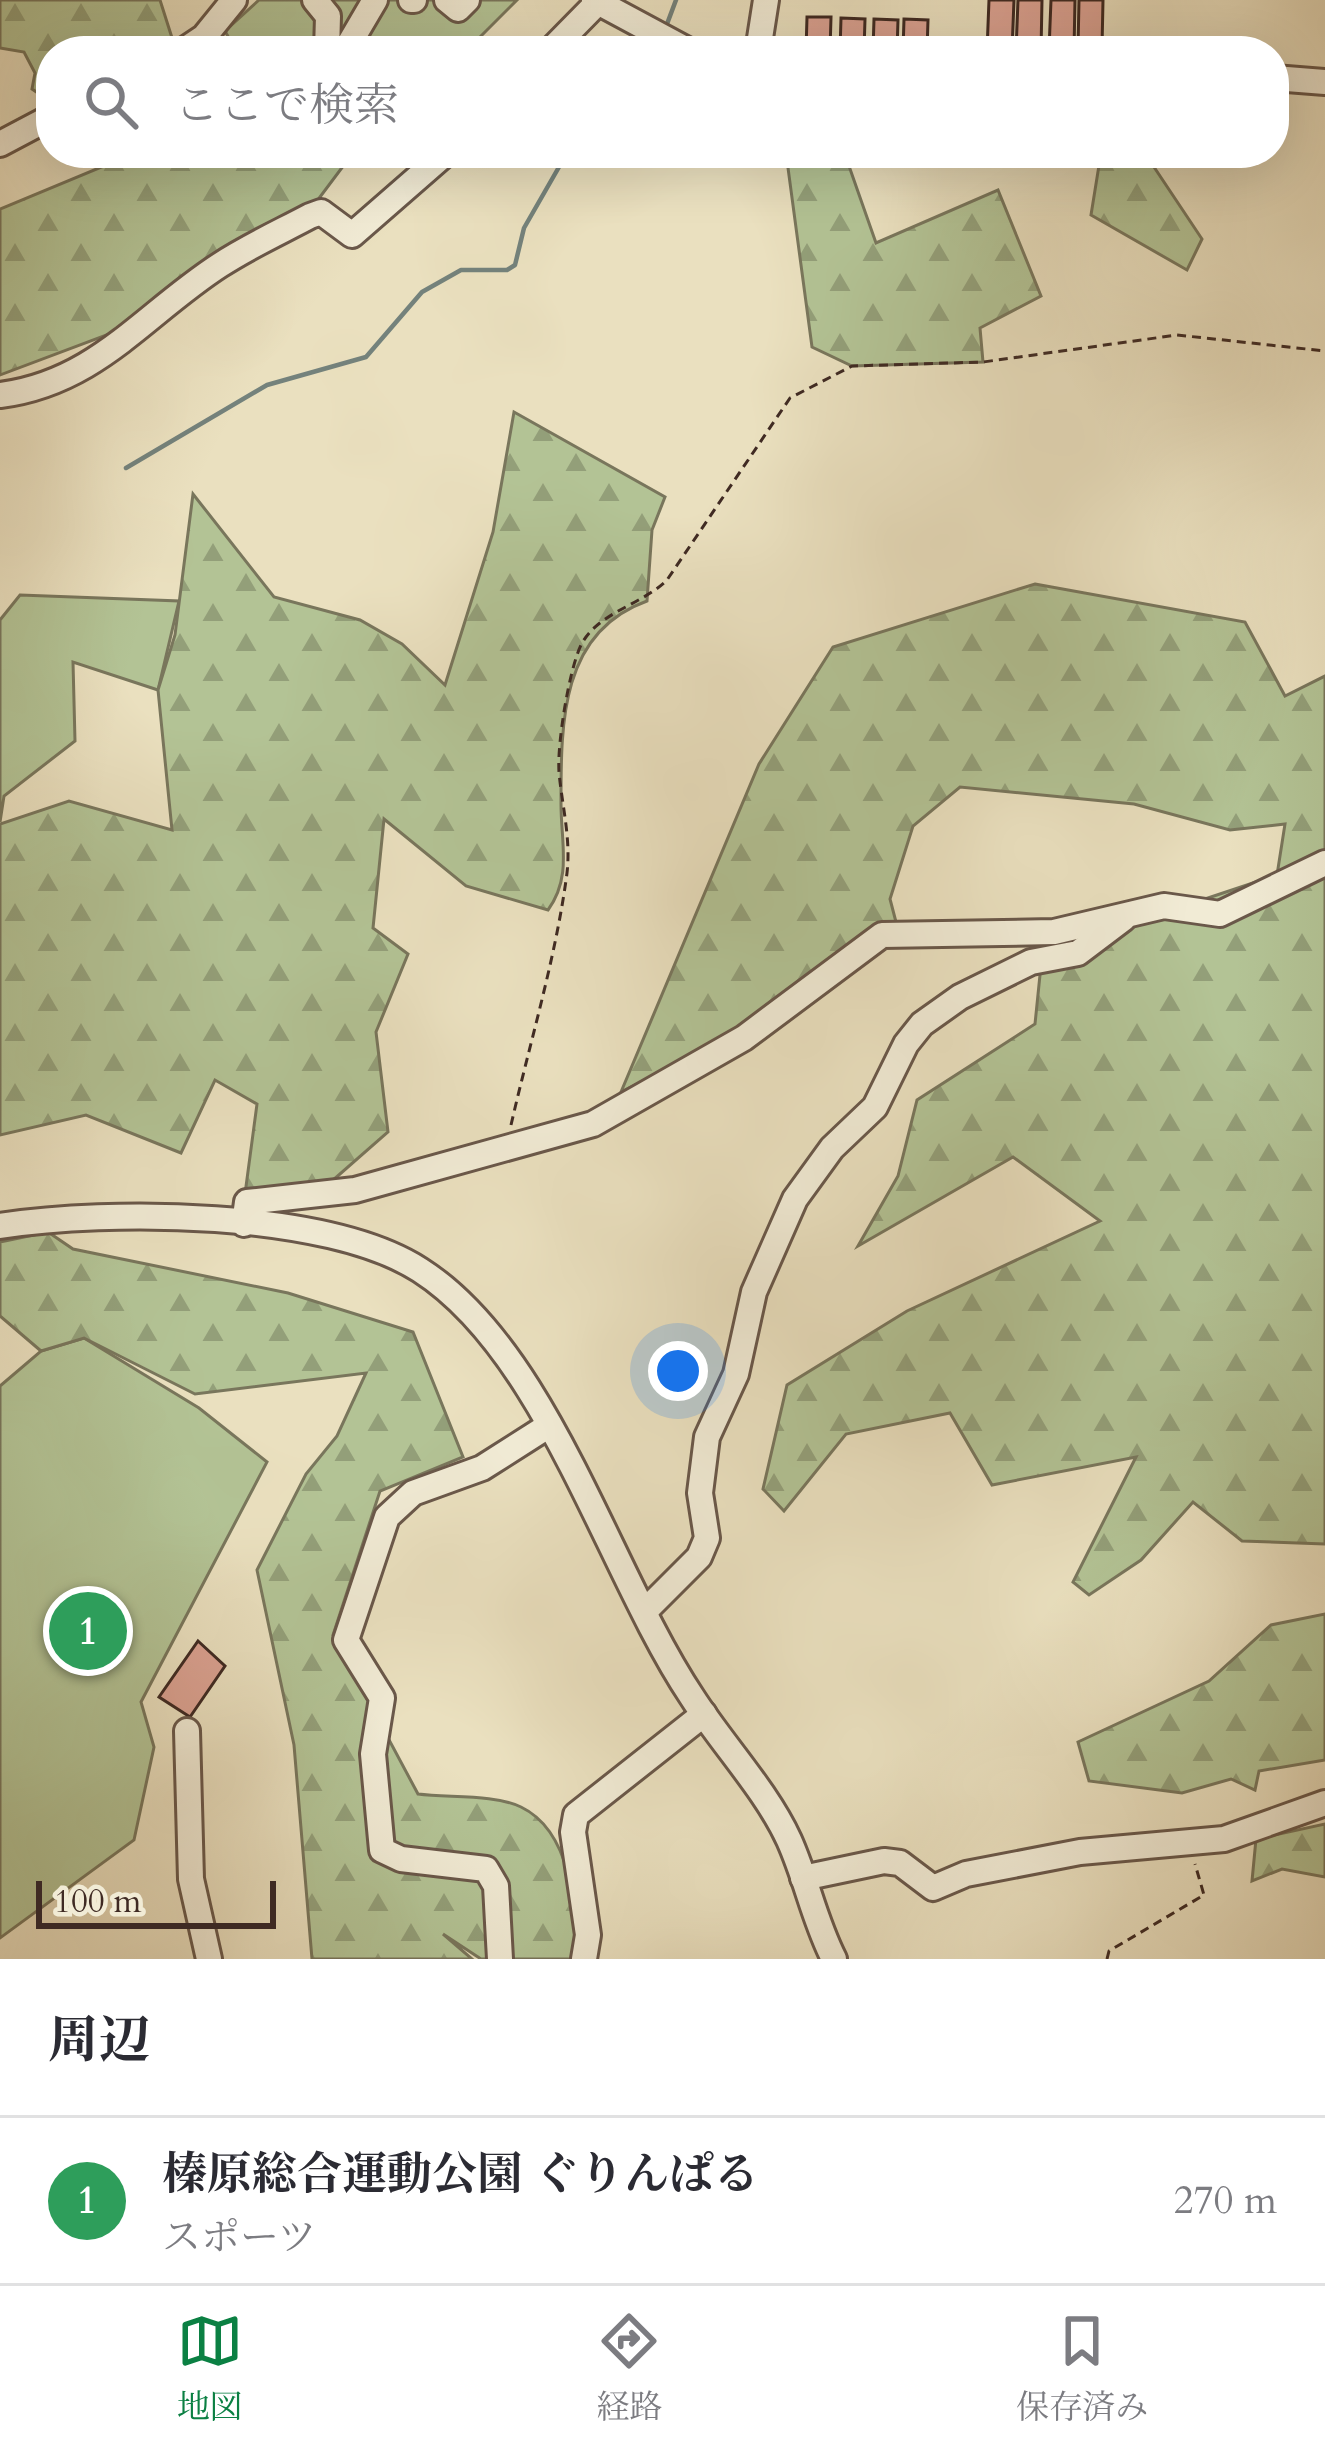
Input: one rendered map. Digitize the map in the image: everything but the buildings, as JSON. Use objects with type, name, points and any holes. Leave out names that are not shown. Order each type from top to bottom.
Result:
[{"type":"street","points":[[205,36],[234,0]]},
{"type":"street","points":[[315,0],[328,16],[327,36]]},
{"type":"street","points":[[354,36],[375,0]]},
{"type":"street","points":[[447,0],[448,6],[458,9],[467,0]]},
{"type":"street","points":[[760,36],[766,0]]},
{"type":"street","points":[[564,36],[597,1],[661,36]]},
{"type":"street","points":[[1289,79],[1325,82]]},
{"type":"street","points":[[0,144],[36,126]]},
{"type":"street","points":[[0,395],[43,390],[113,350],[218,266],[310,216],[321,212],[352,236],[429,168]]},
{"type":"street","points":[[645,1611],[700,1557],[707,1538],[700,1493],[707,1437],[736,1374],[754,1292],[796,1199],[832,1148],[875,1107],[906,1043],[922,1024],[960,997],[1031,962],[1078,953],[1123,920],[1164,906],[1220,914],[1325,863]]},
{"type":"street","points":[[244,1224],[248,1202],[355,1190],[506,1145],[574,1132],[744,1038],[882,935],[1054,932],[1093,920],[1123,920]]},
{"type":"street","points":[[0,1226],[56,1218],[244,1224],[321,1232],[416,1268],[444,1288],[498,1351],[548,1426],[704,1714],[788,1837],[811,1915],[834,1959]]},
{"type":"street","points":[[500,1959],[496,1886],[486,1870],[401,1859],[382,1850],[373,1754],[382,1698],[346,1640],[387,1517],[413,1493],[482,1468],[548,1426]]},
{"type":"street","points":[[584,1959],[588,1935],[573,1832],[576,1815],[704,1714]]},
{"type":"street","points":[[187,1731],[191,1880],[209,1959]]},
{"type":"street","points":[[803,1878],[900,1862],[933,1888],[966,1874],[1080,1852],[1101,1854],[1188,1838],[1208,1842],[1325,1803]]},
{"type":"path","points":[[506,1145],[567,871],[559,767],[572,673],[583,641],[611,614],[646,601],[667,580],[790,398],[852,366],[983,362],[1177,335],[1325,351]]},
{"type":"path","points":[[1107,1959],[1109,1951],[1204,1895],[1196,1864],[1208,1842]]},
{"type":"green space","points":[[0,0],[160,0],[171,36],[36,36],[36,92],[32,89],[35,73],[24,52],[0,48]]},
{"type":"green space","points":[[259,0],[517,0],[481,36],[228,36],[225,31]]},
{"type":"green space","points":[[99,168],[342,168],[317,201],[264,225],[120,330],[0,375],[0,209]]},
{"type":"green space","points":[[788,168],[850,168],[876,243],[998,190],[1041,296],[980,328],[983,362],[852,366],[812,347]]},
{"type":"green space","points":[[1099,168],[1155,168],[1202,239],[1187,270],[1091,215]]},
{"type":"green space","points":[[514,412],[665,497],[652,530],[647,601],[618,615],[597,635],[571,684],[562,743],[563,872],[548,910],[466,886],[384,819],[373,928],[408,954],[376,1032],[388,1132],[332,1181],[245,1194],[257,1104],[215,1080],[181,1153],[86,1115],[0,1135],[0,824],[69,801],[172,830],[158,690],[175,635],[193,494],[274,597],[360,620],[402,644],[445,685],[493,532]]},
{"type":"green space","points":[[1035,584],[1245,622],[1285,696],[1325,676],[1325,1544],[1242,1541],[1193,1502],[1141,1560],[1089,1595],[1073,1582],[1136,1457],[992,1485],[950,1413],[846,1434],[784,1511],[763,1489],[787,1385],[907,1311],[1100,1221],[1013,1157],[858,1246],[898,1176],[917,1100],[1035,1024],[1041,965],[1127,925],[1277,875],[1285,824],[1230,830],[1134,804],[960,787],[913,826],[890,899],[896,922],[868,935],[727,1038],[621,1092],[759,764],[833,647]]},
{"type":"green space","points":[[20,595],[179,601],[158,690],[73,662],[75,741],[4,796],[0,822],[0,620]]},
{"type":"green space","points":[[48,1232],[73,1249],[288,1293],[413,1332],[463,1457],[380,1491],[333,1635],[418,1794],[510,1803],[538,1818],[551,1834],[573,1896],[574,1959],[481,1959],[443,1934],[472,1959],[312,1959],[294,1745],[257,1570],[306,1474],[337,1436],[366,1373],[195,1394],[84,1338],[41,1351],[0,1316],[0,1242]]},
{"type":"green space","points":[[84,1338],[199,1408],[267,1462],[141,1702],[154,1747],[134,1840],[0,1938],[0,1386],[41,1351]]},
{"type":"green space","points":[[1325,1614],[1325,1760],[1259,1771],[1255,1790],[1231,1779],[1182,1793],[1089,1781],[1078,1742],[1209,1681],[1271,1625]]},
{"type":"green space","points":[[1325,1824],[1325,1877],[1282,1869],[1252,1881],[1256,1839]]},
{"type":"waterway","points":[[667,24],[676,0]]},
{"type":"waterway","points":[[126,468],[267,385],[366,357],[422,292],[461,270],[507,270],[515,265],[524,228],[558,168]]},
{"type":"place","name":"榛原総合運動公園 ぐりんぱる","points":[[88,1631]]}]
